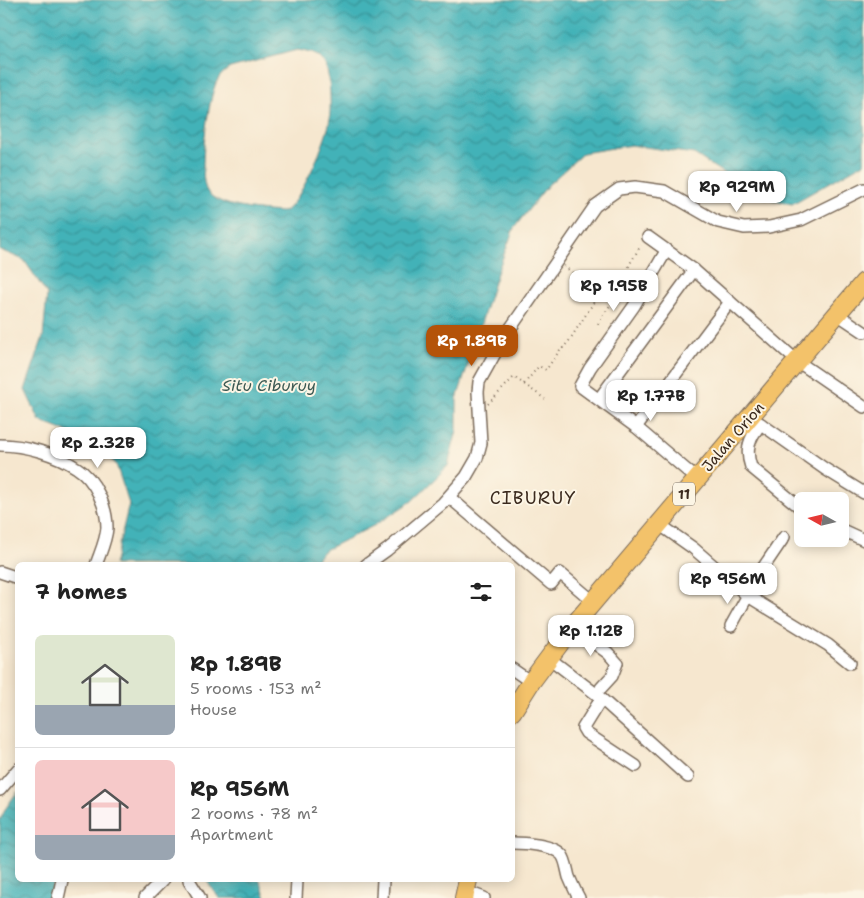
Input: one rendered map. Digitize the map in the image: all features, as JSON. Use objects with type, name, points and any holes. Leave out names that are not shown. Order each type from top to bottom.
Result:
[{"type":"highway","name":"Jalan Orion","points":[[515,706],[572,627],[697,478],[756,421],[797,361],[864,282]]},
{"type":"street","points":[[370,562],[449,497],[466,477],[481,443],[479,382],[503,339],[595,206],[619,189],[635,187],[664,191],[718,222],[744,228],[769,227],[801,220],[864,189]]},
{"type":"street","points":[[648,237],[694,270],[797,361],[864,407]]},
{"type":"street","points":[[666,251],[634,306],[580,384],[580,387],[636,427],[697,478]]},
{"type":"street","points":[[599,399],[694,270]]},
{"type":"street","points":[[636,427],[730,302]]},
{"type":"street","points":[[837,314],[864,332]]},
{"type":"street","points":[[794,502],[751,467],[747,449],[756,421],[825,469],[864,493]]},
{"type":"street","points":[[0,445],[16,446],[51,456],[77,468],[88,477],[96,489],[105,514],[107,526],[106,536],[97,562]]},
{"type":"street","points":[[449,497],[551,584],[560,573],[594,602]]},
{"type":"street","points":[[659,524],[693,548],[748,596],[828,645],[850,663]]},
{"type":"street","points":[[849,533],[864,540]]},
{"type":"street","points":[[731,626],[763,568],[784,538]]},
{"type":"street","points":[[0,572],[15,577]]},
{"type":"street","points":[[572,627],[608,653],[617,664],[583,728],[586,732],[636,766]]},
{"type":"street","points":[[549,658],[601,694],[688,776]]},
{"type":"street","points":[[515,671],[531,682]]},
{"type":"street","points":[[0,790],[15,772]]},
{"type":"street","points":[[515,842],[556,850],[562,855],[579,898]]},
{"type":"street","points":[[58,898],[62,882]]},
{"type":"street","points":[[145,898],[161,882]]},
{"type":"street","points":[[190,882],[200,898]]},
{"type":"street","points":[[296,898],[297,882]]},
{"type":"street","points":[[382,898],[383,882]]},
{"type":"street","points":[[466,890],[484,898]]},
{"type":"path","points":[[598,324],[614,299],[638,249],[648,237]]},
{"type":"path","points":[[557,261],[585,283],[614,299]]},
{"type":"path","points":[[524,384],[539,366],[546,370],[550,366],[562,347],[569,341],[601,291]]},
{"type":"path","points":[[479,408],[489,404],[514,377],[545,399]]},
{"type":"water","name":"Situ Ciburuy","points":[[0,0],[864,0],[864,163],[792,204],[760,197],[694,154],[631,145],[583,153],[548,185],[514,228],[497,273],[457,399],[457,430],[448,466],[412,501],[375,525],[323,551],[315,562],[115,562],[129,504],[116,464],[92,442],[40,421],[25,390],[43,337],[47,294],[24,260],[0,250]],"holes":[[[297,50],[308,52],[321,60],[326,68],[330,92],[329,124],[311,172],[297,198],[283,212],[242,208],[212,197],[204,183],[203,154],[210,103],[218,79],[230,68]]]},
{"type":"water","points":[[15,795],[15,882],[54,882],[47,898],[0,898],[0,820]]},
{"type":"water","points":[[207,882],[261,882],[266,898],[219,898]]},
{"type":"district","name":"CIBURUY","points":[[533,498]]}]
